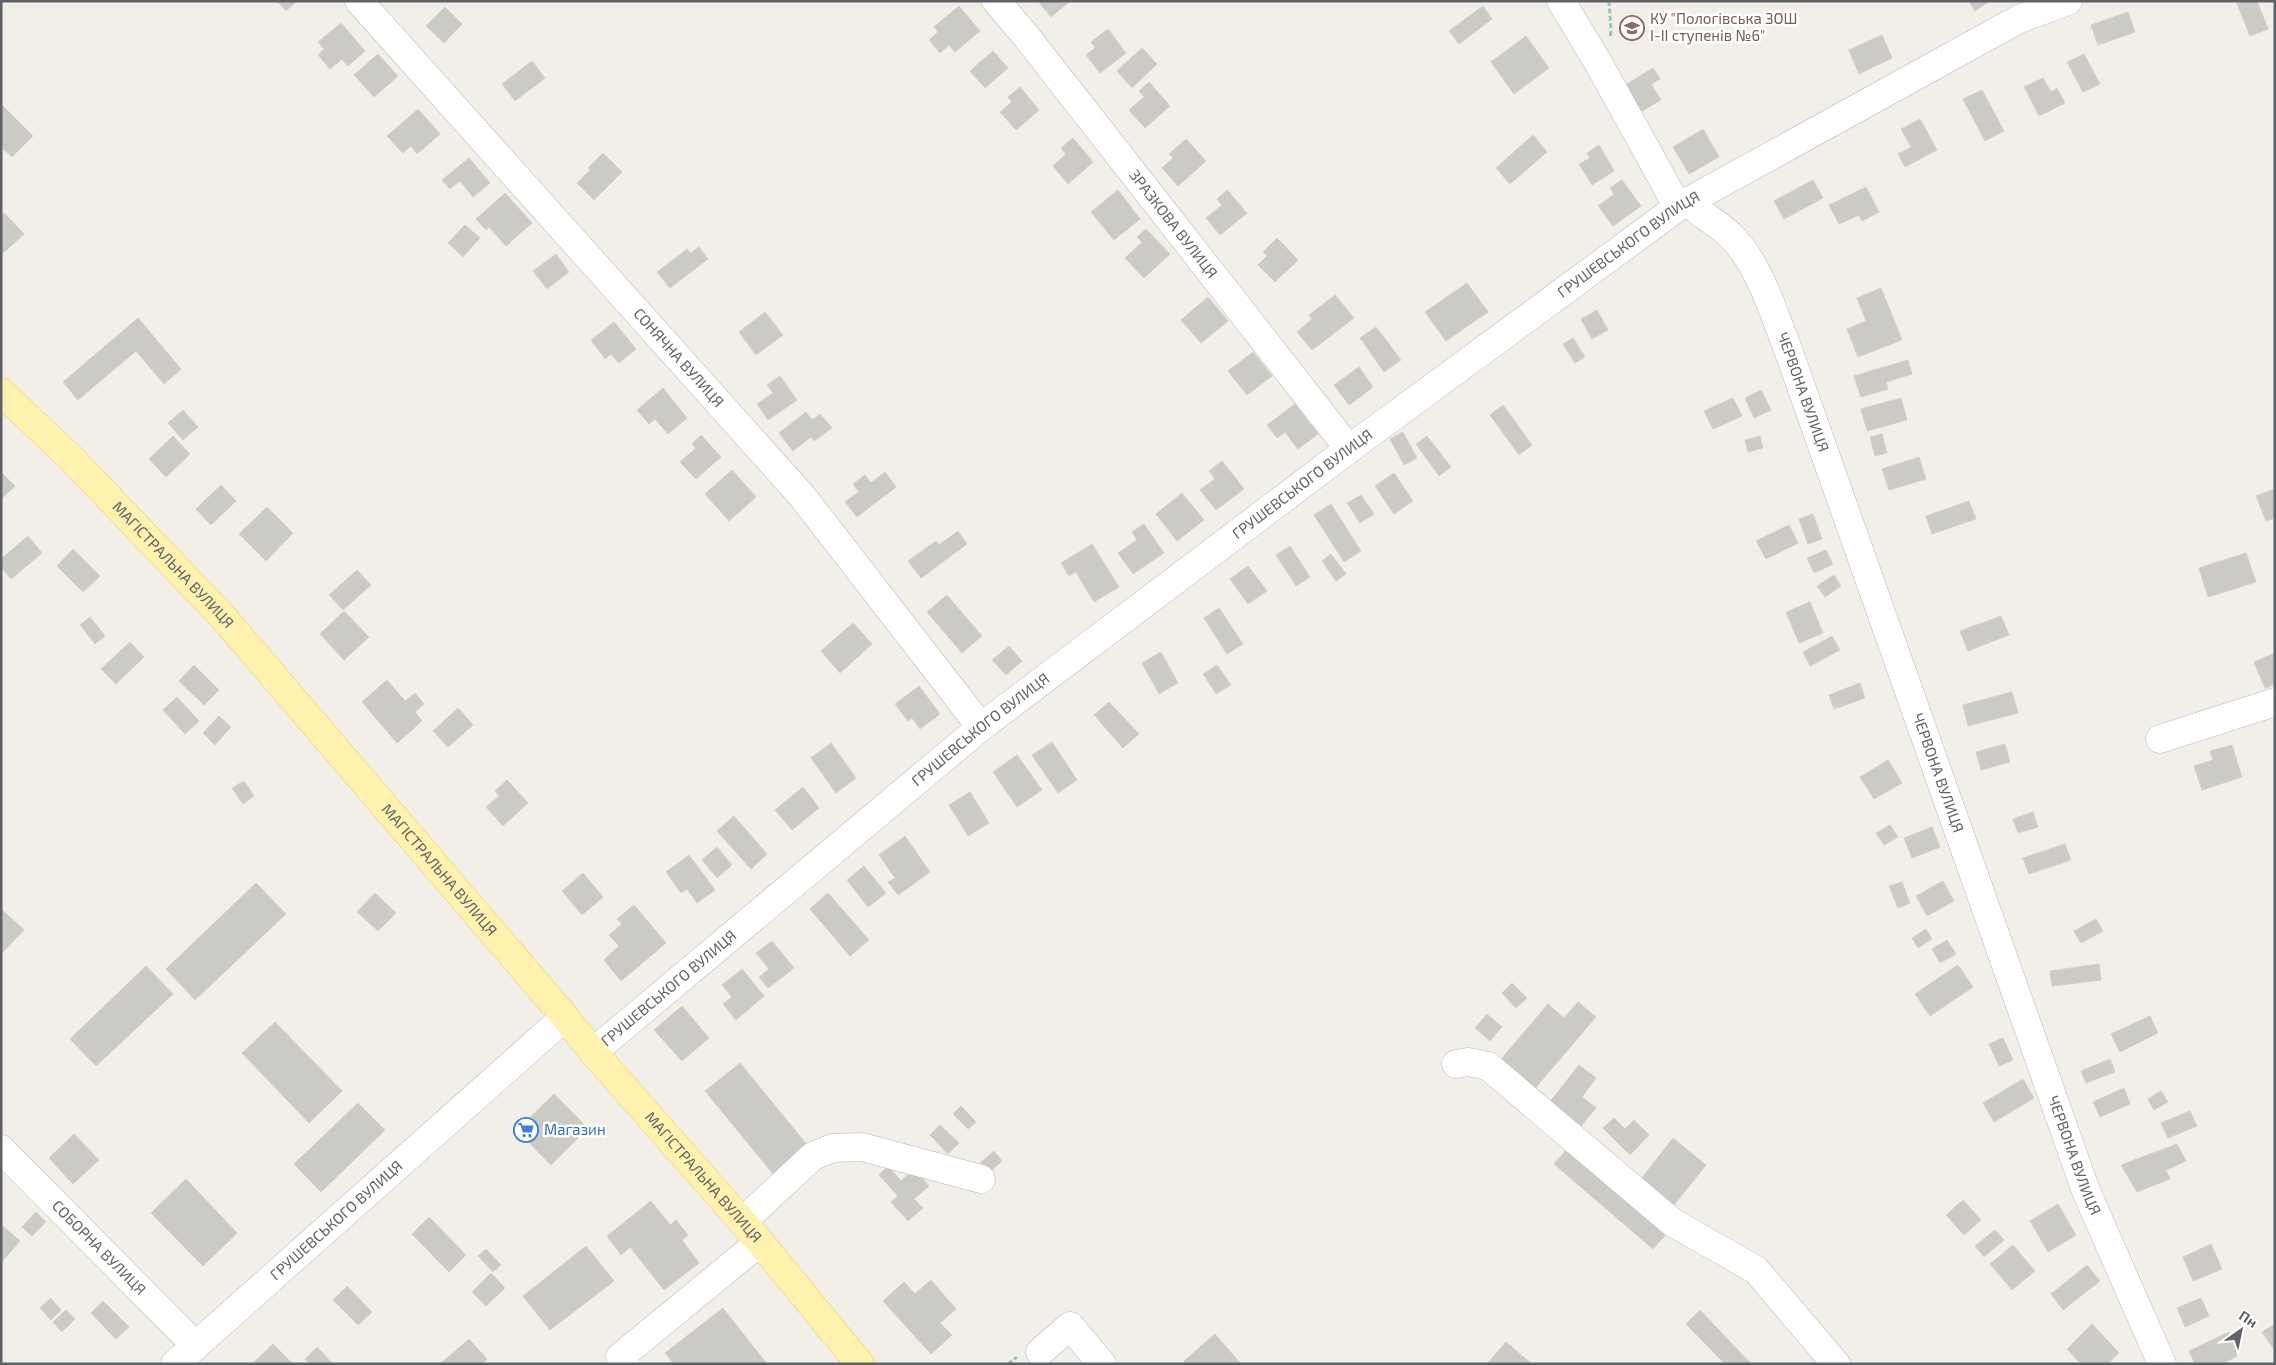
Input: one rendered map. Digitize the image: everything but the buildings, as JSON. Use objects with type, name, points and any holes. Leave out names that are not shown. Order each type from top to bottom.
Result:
[{"type":"main road","name":"МАГІСТРАЛЬНА ВУЛИЦЯ","points":[[1,392],[71,458],[222,616],[565,1017],[592,1052],[760,1242],[860,1364]]},
{"type":"street","name":"СОНЯЧНА ВУЛИЦЯ","points":[[359,1],[802,496],[981,727]]},
{"type":"street","name":"ЗРАЗКОВА ВУЛИЦЯ","points":[[996,1],[1026,36],[1349,448]]},
{"type":"street","name":"ЧЕРВОНА ВУЛИЦЯ","points":[[1561,1],[1683,205],[1698,212],[1733,237],[1755,268],[1786,344],[2086,1191],[2162,1364]]},
{"type":"street","name":"ГРУШЕВСЬКОГО ВУЛИЦЯ","points":[[592,1052],[981,727],[1349,448],[1683,205],[2019,18],[2053,3]]},
{"type":"street","points":[[2160,739],[2275,702]]},
{"type":"street","name":"ГРУШЕВСЬКОГО ВУЛИЦЯ","points":[[176,1364],[565,1017]]},
{"type":"street","points":[[1456,1064],[1468,1062],[1488,1066],[1672,1222],[1756,1270],[1836,1364]]},
{"type":"street","points":[[742,1222],[813,1156],[833,1148],[862,1147],[980,1179]]},
{"type":"street","name":"СОБОРНА ВУЛИЦЯ","points":[[1,1149],[196,1346]]},
{"type":"street","points":[[625,1364],[620,1357],[760,1242]]},
{"type":"street","points":[[1040,1352],[1070,1326],[1102,1364]]},
{"type":"place","name":"КУ \"Пологівська ЗОШ І-ІІ ступенів №6\"","points":[[1632,28]]},
{"type":"place","name":"Магазин","points":[[526,1130]]}]
